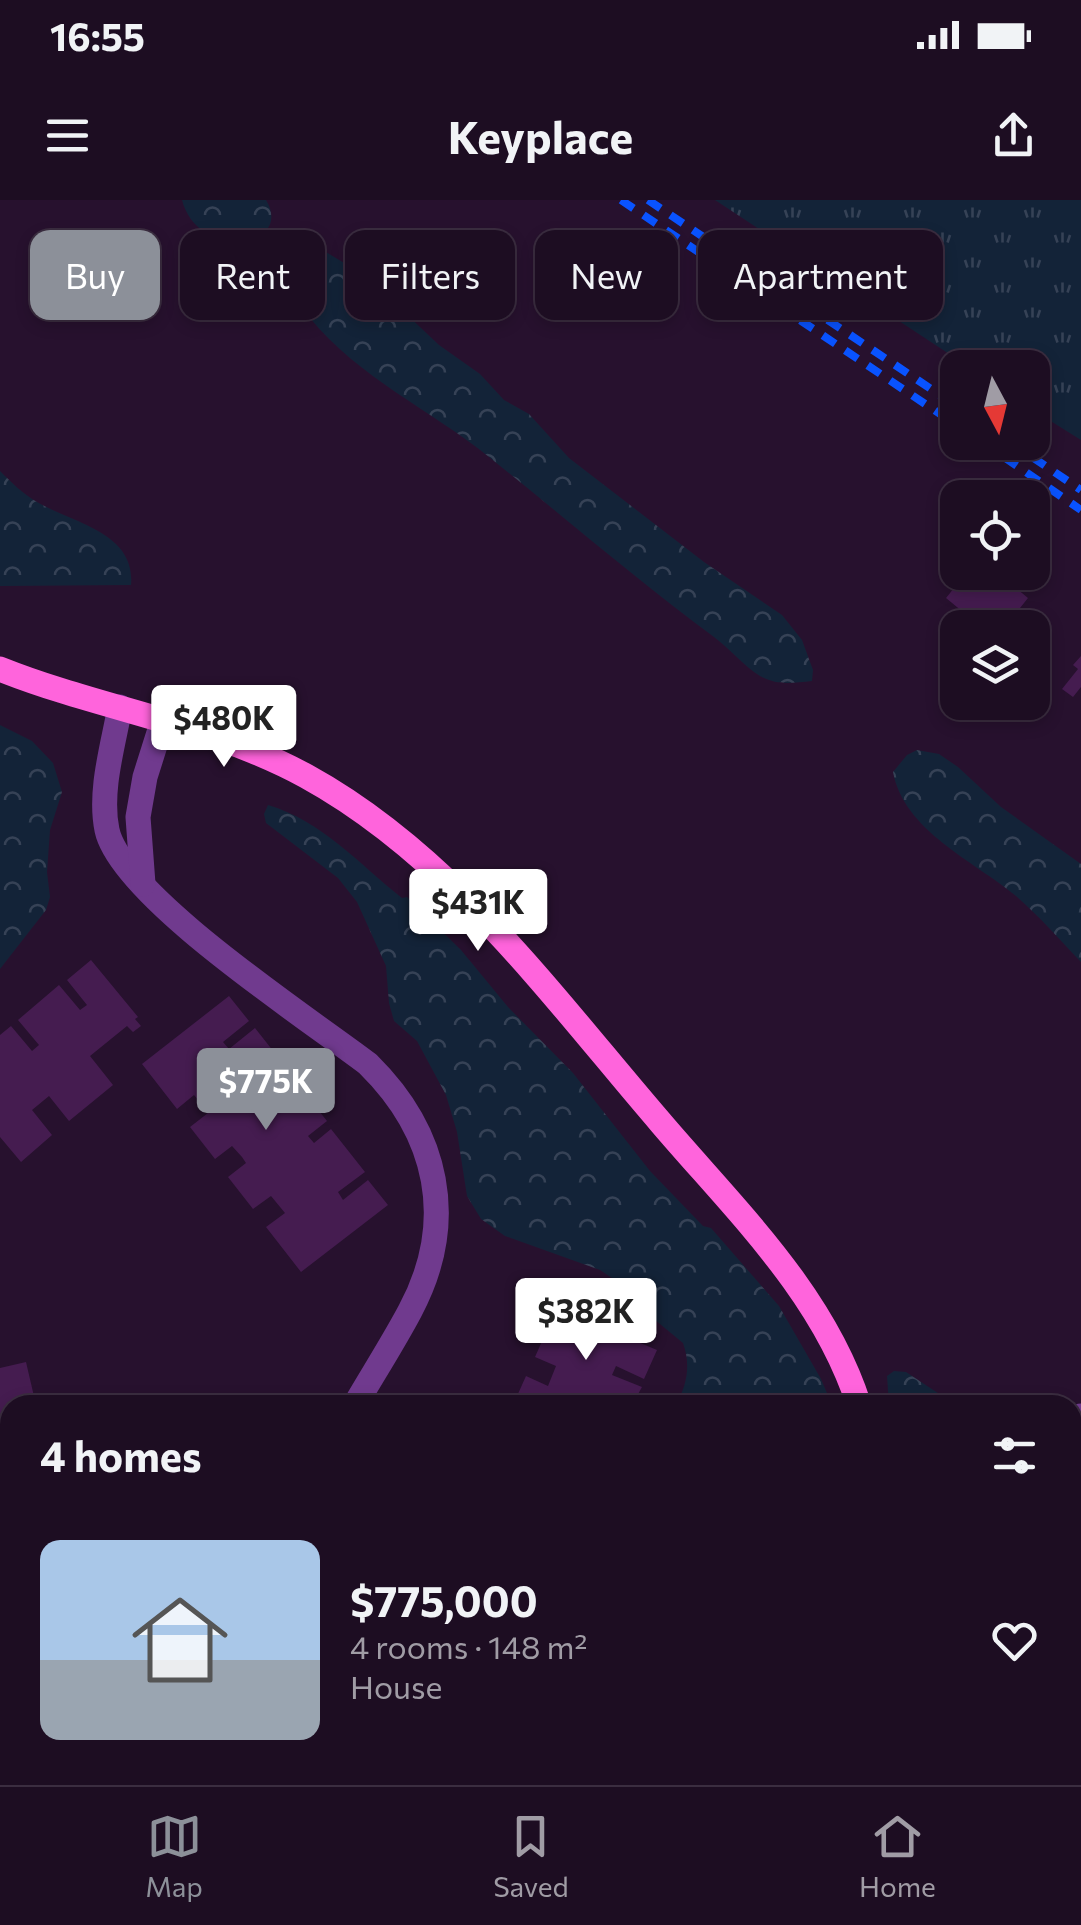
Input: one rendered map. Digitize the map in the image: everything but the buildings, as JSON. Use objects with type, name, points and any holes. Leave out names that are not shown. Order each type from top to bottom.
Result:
[{"type":"main road","points":[[0,669],[227,742],[303,774],[392,832],[474,910],[811,1302],[841,1353],[856,1395]]},
{"type":"street","points":[[120,708],[106,788],[107,832],[128,870],[175,918],[368,1064],[394,1090],[426,1146],[435,1198],[432,1256],[411,1310],[361,1395]]},
{"type":"street","points":[[143,884],[138,836],[140,806],[163,720]]},
{"type":"green space","points":[[182,200],[266,200],[271,216],[266,230],[203,230],[191,220]]},
{"type":"green space","points":[[715,200],[1081,200],[1081,440],[1050,421],[1050,350],[943,350],[898,320],[943,320],[943,230],[761,230]]},
{"type":"green space","points":[[325,252],[345,263],[345,320],[413,320],[480,374],[504,400],[529,414],[569,458],[704,562],[782,615],[802,640],[813,670],[812,681],[779,683],[754,672],[489,457],[373,376],[312,320],[325,320]]},
{"type":"green space","points":[[0,471],[32,499],[113,541],[130,567],[131,585],[0,586]]},
{"type":"green space","points":[[0,725],[32,741],[53,763],[62,792],[50,830],[50,897],[46,910],[0,969]]},
{"type":"green space","points":[[917,750],[939,754],[958,767],[1001,807],[1081,864],[1081,962],[1016,896],[943,843],[911,811],[893,772],[907,755]]},
{"type":"green space","points":[[268,805],[306,822],[402,898],[407,897],[461,950],[508,1007],[573,1073],[650,1171],[703,1226],[711,1228],[779,1306],[828,1395],[681,1395],[687,1375],[683,1343],[643,1310],[624,1286],[600,1270],[505,1236],[481,1219],[467,1196],[457,1132],[446,1095],[417,1041],[394,1021],[386,966],[357,902],[338,878],[266,823]]},
{"type":"green space","points":[[894,1371],[906,1372],[941,1395],[888,1395],[887,1376]]},
{"type":"railway","points":[[621,200],[940,414]]},
{"type":"railway","points":[[648,200],[940,395]]},
{"type":"railway","points":[[1008,460],[1081,510]]},
{"type":"railway","points":[[1037,460],[1081,490]]}]
